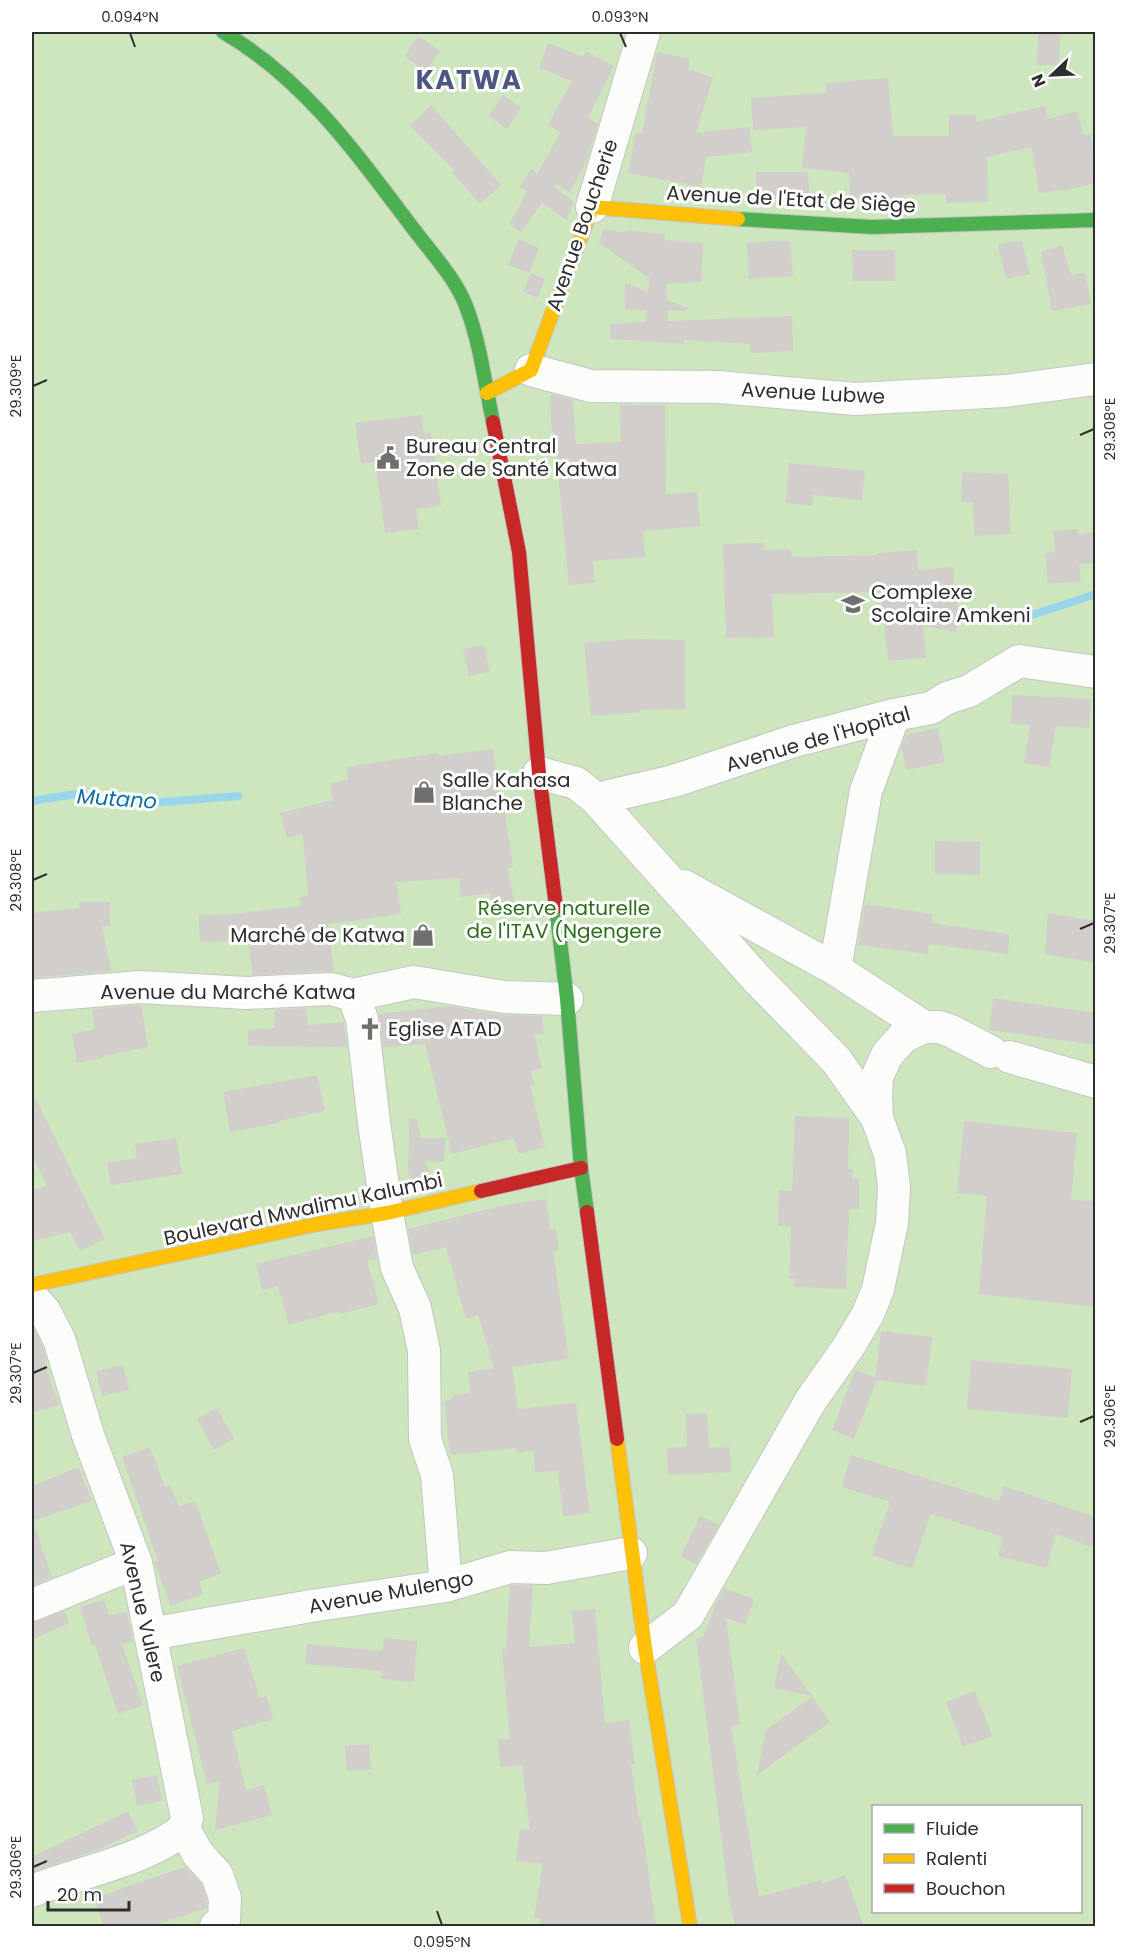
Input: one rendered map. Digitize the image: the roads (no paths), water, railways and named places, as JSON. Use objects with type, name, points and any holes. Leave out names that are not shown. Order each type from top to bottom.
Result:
[{"type":"main road","points":[[223,32],[250,43],[298,87],[330,122],[446,272],[466,305],[487,393],[519,552],[539,773],[567,999],[581,1168],[645,1648],[690,1926]]},
{"type":"main road","name":"Avenue de l'Etat de Siège","points":[[592,207],[872,227],[1095,220]]},
{"type":"main road","name":"Avenue Boucherie","points":[[531,370],[592,207]]},
{"type":"main road","points":[[487,393],[531,370]]},
{"type":"main road","name":"Boulevard Mwalimu Kalumbi","points":[[32,1285],[318,1224],[387,1213],[581,1168]]},
{"type":"street","name":"Avenue Boucherie","points":[[592,207],[644,32]]},
{"type":"street","name":"Avenue Lubwe","points":[[531,370],[591,386],[718,387],[855,399],[1006,391],[1095,379]]},
{"type":"street","name":"Avenue de l'Hopital","points":[[596,799],[674,781],[794,741],[894,715],[931,708],[947,698],[969,691],[1019,662],[1095,672]]},
{"type":"street","points":[[835,969],[867,791],[894,715]]},
{"type":"street","points":[[539,773],[576,783],[596,799],[756,979],[836,1060],[877,1118],[890,1154],[894,1187],[892,1223],[878,1289],[868,1314],[849,1346],[811,1400],[688,1615],[645,1648]]},
{"type":"street","points":[[665,876],[835,969],[924,1026],[951,1031],[1000,1055],[1095,1082]]},
{"type":"street","name":"Avenue du Marché Katwa","points":[[32,996],[140,987],[246,993],[331,989],[353,995],[414,982],[504,997],[567,999]]},
{"type":"street","points":[[353,995],[362,1019],[374,1123],[397,1268],[415,1308],[424,1351],[425,1439],[437,1475],[446,1586]]},
{"type":"street","points":[[877,1118],[877,1077],[886,1055],[903,1036],[924,1026]]},
{"type":"street","name":"Avenue Vulere","points":[[32,1297],[45,1312],[59,1339],[88,1435],[136,1563],[187,1818],[184,1829],[198,1854],[218,1875],[225,1898],[224,1920],[216,1926]]},
{"type":"street","name":"Avenue Mulengo","points":[[150,1634],[311,1606],[446,1586],[510,1568],[546,1568],[632,1552]]},
{"type":"street","points":[[32,1605],[136,1563]]},
{"type":"street","points":[[32,1891],[150,1850],[174,1838],[184,1829]]},
{"type":"waterway","points":[[1032,615],[1096,594]]},
{"type":"waterway","name":"Mutano","points":[[32,801],[76,794],[151,803],[238,796]]},
{"type":"place","name":"Bureau Central Zone de Santé Katwa","points":[[388,458]]},
{"type":"place","name":"Complexe Scolaire Amkeni","points":[[853,604]]},
{"type":"place","name":"Salle Kahasa Blanche","points":[[424,792]]},
{"type":"place","name":"Marché de Katwa","points":[[423,935]]},
{"type":"place","name":"Eglise ATAD","points":[[370,1029]]},
{"type":"district","name":"KATWA","points":[[469,80]]},
{"type":"park label","name":"Réserve naturelle de l'ITAV (Ngengere","points":[[564,920]]}]
